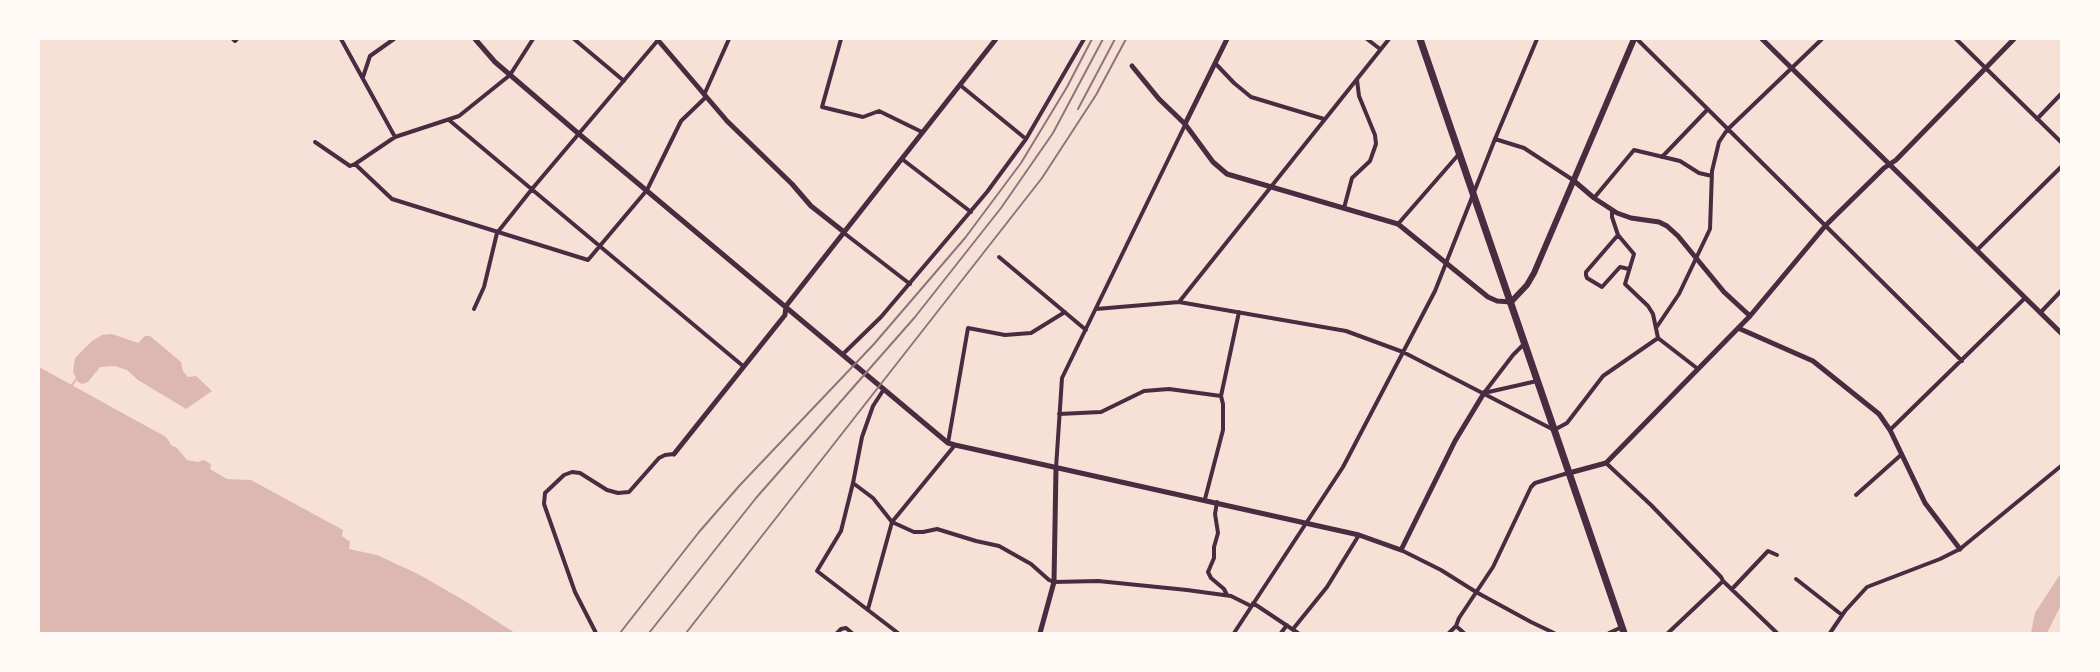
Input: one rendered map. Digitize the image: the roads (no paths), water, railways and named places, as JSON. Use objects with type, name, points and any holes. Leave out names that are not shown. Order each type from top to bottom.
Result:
[{"type":"main road","points":[[1420,39],[1623,630]]},
{"type":"main road","points":[[1510,302],[1527,285],[1534,273],[1635,39]]},
{"type":"street","points":[[341,39],[395,137]]},
{"type":"street","points":[[363,78],[370,56],[394,39]]},
{"type":"street","points":[[475,39],[495,62],[579,134],[948,443],[1359,535],[1401,550],[1441,570],[1476,592],[1554,633]]},
{"type":"street","points":[[315,142],[350,166],[355,165],[395,137],[459,116],[510,75],[533,39]]},
{"type":"street","points":[[574,39],[624,81]]},
{"type":"street","points":[[474,309],[484,287],[497,233],[658,39],[727,121],[812,206],[910,284]]},
{"type":"street","points":[[355,165],[392,199],[588,260],[646,190],[681,121],[705,96],[729,39]]},
{"type":"street","points":[[841,39],[822,107],[863,117],[879,111],[922,132]]},
{"type":"street","points":[[596,633],[574,592],[543,504],[545,493],[564,475],[572,472],[580,473],[607,490],[618,493],[629,492],[659,458],[674,454],[785,315],[786,306],[996,39]]},
{"type":"street","points":[[843,354],[910,284],[971,212],[1026,139],[1084,39]]},
{"type":"street","points":[[1040,633],[1054,582],[1056,468],[1062,378],[1227,39]]},
{"type":"street","points":[[1367,39],[1380,50]]},
{"type":"street","points":[[1179,302],[1269,186],[1389,39]]},
{"type":"street","points":[[1234,633],[1343,467],[1435,291],[1537,39]]},
{"type":"street","points":[[1635,39],[1962,361]]},
{"type":"street","points":[[1762,39],[2061,333]]},
{"type":"street","points":[[1656,328],[1679,294],[1694,258],[1710,229],[1712,176],[1719,142],[1727,130],[1822,39]]},
{"type":"street","points":[[1956,39],[2061,142]]},
{"type":"street","points":[[1449,633],[1456,626],[1507,541],[1531,487],[1535,483],[1606,462],[1750,316],[1826,225],[1889,164],[1896,160],[2014,39]]},
{"type":"street","points":[[1215,63],[1251,97],[1324,119]]},
{"type":"street","points":[[1132,66],[1159,99],[1185,124],[1213,162],[1227,174],[1398,224],[1488,297],[1497,301],[1510,302]]},
{"type":"street","points":[[1344,208],[1352,178],[1370,160],[1376,144],[1375,135],[1359,96],[1356,79]]},
{"type":"street","points":[[960,85],[1026,139]]},
{"type":"street","points":[[2037,118],[2061,94]]},
{"type":"street","points":[[1661,157],[1707,110]]},
{"type":"street","points":[[449,120],[743,366]]},
{"type":"street","points":[[1495,140],[1524,148],[1574,180],[1612,210],[1631,218],[1645,218],[1667,226],[1724,292],[1750,316]]},
{"type":"street","points":[[1594,198],[1634,150],[1680,161],[1699,172],[1712,176]]},
{"type":"street","points":[[1398,224],[1460,153]]},
{"type":"street","points":[[902,158],[971,212]]},
{"type":"street","points":[[1977,251],[2061,166]]},
{"type":"street","points":[[1612,210],[1612,218],[1618,235],[1634,254],[1625,284],[1648,306],[1653,314],[1658,338],[1698,369]]},
{"type":"street","points":[[1618,235],[1586,272],[1587,278],[1602,287],[1620,267],[1629,269]]},
{"type":"street","points":[[999,256],[1086,330]]},
{"type":"street","points":[[2040,313],[2061,291]]},
{"type":"street","points":[[1890,430],[2025,298]]},
{"type":"street","points":[[1096,309],[1179,302],[1346,331],[1403,352],[1554,430],[1567,423],[1603,376],[1658,338]]},
{"type":"street","points":[[948,443],[968,328],[1005,335],[1031,333],[1065,312]]},
{"type":"street","points":[[1204,499],[1223,430],[1221,396],[1239,312]]},
{"type":"street","points":[[1738,328],[1813,362],[1879,414],[1890,430],[1925,503],[1960,549]]},
{"type":"street","points":[[1401,550],[1455,441],[1484,393],[1524,344]]},
{"type":"street","points":[[1484,393],[1537,381]]},
{"type":"street","points":[[884,389],[873,406],[862,437],[841,531],[817,571],[898,633]]},
{"type":"street","points":[[1059,414],[1101,412],[1144,391],[1169,389],[1221,396]]},
{"type":"street","points":[[868,609],[892,522],[955,446]]},
{"type":"street","points":[[1856,495],[1902,454]]},
{"type":"street","points":[[1606,462],[1777,633]]},
{"type":"street","points":[[1830,633],[1842,615],[1867,587],[1960,549],[2061,466]]},
{"type":"street","points":[[853,483],[873,498],[892,522],[914,532],[938,529],[999,546],[1031,564],[1054,582],[1098,581],[1227,596],[1252,605],[1298,633]]},
{"type":"street","points":[[1217,502],[1215,514],[1218,533],[1214,558],[1208,572],[1210,578],[1224,589],[1227,596]]},
{"type":"street","points":[[1293,629],[1332,579],[1359,535]]},
{"type":"street","points":[[1732,590],[1768,551],[1777,555]]},
{"type":"street","points":[[1796,579],[1842,615]]},
{"type":"street","points":[[1668,633],[1723,581]]},
{"type":"street","points":[[1281,633],[1287,625]]},
{"type":"street","points":[[1456,626],[1464,633]]},
{"type":"street","points":[[837,633],[846,628],[852,633]]},
{"type":"street","points":[[1609,633],[1623,630]]},
{"type":"waterway","points":[[70,388],[77,378]]},
{"type":"railway","points":[[620,633],[699,532],[740,485],[874,344],[965,238],[1021,163],[1067,87],[1092,39]]},
{"type":"railway","points":[[649,633],[756,498],[915,317],[1001,208],[1053,133],[1103,39]]},
{"type":"railway","points":[[1078,109],[1115,39]]},
{"type":"railway","points":[[686,633],[1042,178],[1096,95],[1126,39]]}]
